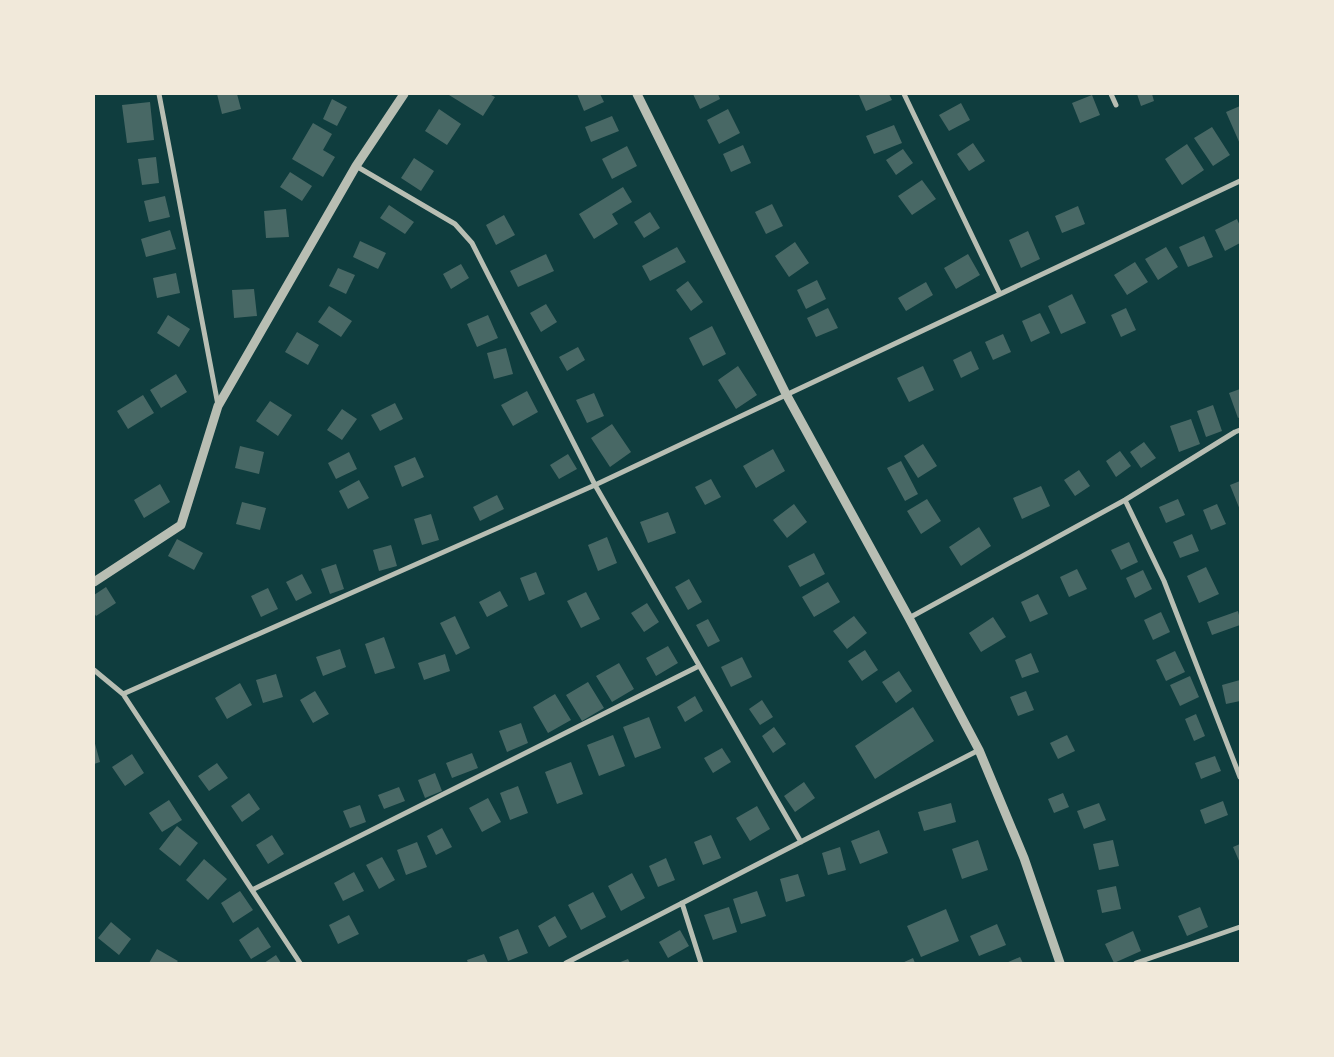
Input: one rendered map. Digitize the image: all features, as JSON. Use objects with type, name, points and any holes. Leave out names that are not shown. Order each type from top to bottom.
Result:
[{"type":"street","points":[[160,94],[218,406]]},
{"type":"street","points":[[94,582],[181,525],[218,406],[356,166],[404,94]]},
{"type":"street","points":[[637,94],[786,394],[979,750],[1024,858],[1060,963]]},
{"type":"street","points":[[904,94],[1000,294]]},
{"type":"street","points":[[1110,94],[1116,105]]},
{"type":"street","points":[[356,166],[454,224],[472,243],[595,485],[800,842]]},
{"type":"street","points":[[123,694],[595,485],[1240,181]]},
{"type":"street","points":[[909,618],[1124,500],[1240,430]]},
{"type":"street","points":[[1124,500],[1164,581],[1240,777]]},
{"type":"street","points":[[252,890],[699,666]]},
{"type":"street","points":[[94,670],[123,694],[300,963]]},
{"type":"street","points":[[566,963],[979,750]]},
{"type":"street","points":[[682,903],[701,963]]},
{"type":"street","points":[[1136,963],[1240,927]]},
{"type":"building","points":[[217,94],[237,94],[241,109],[222,114]]},
{"type":"building","points":[[450,94],[489,94],[495,97],[483,116]]},
{"type":"building","points":[[577,94],[600,94],[604,102],[584,111]]},
{"type":"building","points":[[693,94],[718,94],[720,99],[700,109]]},
{"type":"building","points":[[889,94],[892,100],[866,111],[859,95]]},
{"type":"building","points":[[1137,94],[1152,94],[1154,101],[1141,106]]},
{"type":"building","points":[[1092,95],[1100,115],[1080,123],[1072,103]]},
{"type":"building","points":[[332,99],[347,107],[337,126],[323,119]]},
{"type":"building","points":[[150,102],[154,140],[127,143],[122,105]]},
{"type":"building","points":[[961,103],[970,120],[949,131],[939,115]]},
{"type":"building","points":[[1240,106],[1240,144],[1226,112]]},
{"type":"building","points":[[439,109],[461,124],[447,145],[425,131]]},
{"type":"building","points":[[728,109],[740,133],[719,144],[707,120]]},
{"type":"building","points":[[612,116],[619,131],[591,142],[585,127]]},
{"type":"building","points":[[313,123],[332,134],[323,150],[335,157],[323,177],[292,159]]},
{"type":"building","points":[[894,125],[902,143],[874,154],[866,136]]},
{"type":"building","points":[[1212,127],[1230,155],[1213,166],[1194,138]]},
{"type":"building","points":[[973,143],[985,161],[969,171],[957,154]]},
{"type":"building","points":[[1187,144],[1204,170],[1182,185],[1165,159]]},
{"type":"building","points":[[743,145],[751,163],[731,172],[723,154]]},
{"type":"building","points":[[627,146],[637,166],[612,179],[602,159]]},
{"type":"building","points":[[903,149],[913,163],[896,175],[886,160]]},
{"type":"building","points":[[156,157],[159,183],[142,185],[138,159]]},
{"type":"building","points":[[414,158],[434,171],[421,191],[401,178]]},
{"type":"building","points":[[290,172],[312,186],[302,201],[280,187]]},
{"type":"building","points":[[922,180],[936,199],[912,215],[898,196]]},
{"type":"building","points":[[623,187],[632,202],[612,214],[618,224],[594,239],[579,214]]},
{"type":"building","points":[[165,196],[170,217],[149,222],[144,201]]},
{"type":"building","points":[[772,204],[783,226],[766,234],[755,212]]},
{"type":"building","points":[[389,205],[414,222],[405,234],[380,218]]},
{"type":"building","points":[[1078,206],[1085,224],[1062,233],[1055,216]]},
{"type":"building","points":[[286,209],[289,237],[266,238],[264,211]]},
{"type":"building","points":[[650,212],[660,228],[644,238],[634,222]]},
{"type":"building","points":[[504,215],[515,235],[496,245],[486,225]]},
{"type":"building","points":[[1237,219],[1240,226],[1240,243],[1225,251],[1215,230]]},
{"type":"building","points":[[170,230],[176,249],[146,257],[141,239]]},
{"type":"building","points":[[1028,231],[1040,259],[1021,268],[1009,240]]},
{"type":"building","points":[[1204,236],[1213,257],[1188,267],[1179,247]]},
{"type":"building","points":[[360,241],[386,253],[378,269],[353,257]]},
{"type":"building","points":[[795,242],[809,263],[789,277],[775,256]]},
{"type":"building","points":[[677,247],[686,262],[650,281],[642,266]]},
{"type":"building","points":[[1166,247],[1178,267],[1158,280],[1145,259]]},
{"type":"building","points":[[546,254],[554,271],[518,287],[510,271]]},
{"type":"building","points":[[968,254],[980,275],[956,289],[944,268]]},
{"type":"building","points":[[1135,262],[1148,282],[1127,295],[1114,275]]},
{"type":"building","points":[[461,264],[469,278],[451,289],[443,274]]},
{"type":"building","points":[[338,268],[355,275],[346,294],[329,286]]},
{"type":"building","points":[[176,273],[180,293],[157,298],[153,278]]},
{"type":"building","points":[[817,280],[826,299],[806,309],[797,290]]},
{"type":"building","points":[[688,281],[703,302],[691,311],[676,290]]},
{"type":"building","points":[[926,282],[933,295],[906,311],[898,298]]},
{"type":"building","points":[[254,289],[257,316],[234,318],[232,290]]},
{"type":"building","points":[[1072,294],[1086,323],[1061,334],[1048,306]]},
{"type":"building","points":[[546,304],[557,322],[541,332],[530,313]]},
{"type":"building","points":[[329,306],[352,321],[341,337],[318,322]]},
{"type":"building","points":[[828,308],[838,328],[816,337],[807,318]]},
{"type":"building","points":[[1126,308],[1136,330],[1121,337],[1111,315]]},
{"type":"building","points":[[1040,313],[1050,333],[1031,342],[1022,321]]},
{"type":"building","points":[[168,315],[190,329],[179,347],[157,333]]},
{"type":"building","points":[[488,315],[498,338],[477,347],[467,324]]},
{"type":"building","points":[[712,326],[726,354],[703,366],[689,338]]},
{"type":"building","points":[[297,332],[319,345],[308,365],[285,352]]},
{"type":"building","points":[[1003,334],[1011,352],[993,360],[985,342]]},
{"type":"building","points":[[578,347],[585,360],[567,371],[559,357]]},
{"type":"building","points":[[506,348],[513,374],[494,379],[487,353]]},
{"type":"building","points":[[971,351],[979,369],[961,378],[953,360]]},
{"type":"building","points":[[738,366],[757,395],[736,409],[718,380]]},
{"type":"building","points":[[923,366],[934,390],[909,402],[897,378]]},
{"type":"building","points":[[176,374],[187,392],[161,408],[150,390]]},
{"type":"building","points":[[1240,389],[1240,417],[1238,418],[1229,393]]},
{"type":"building","points":[[527,391],[538,412],[513,426],[501,405]]},
{"type":"building","points":[[594,393],[604,416],[587,423],[576,400]]},
{"type":"building","points":[[143,395],[154,413],[128,429],[117,411]]},
{"type":"building","points":[[270,401],[292,415],[278,436],[256,421]]},
{"type":"building","points":[[395,403],[403,419],[380,431],[371,415]]},
{"type":"building","points":[[1213,405],[1222,431],[1206,437],[1197,411]]},
{"type":"building","points":[[342,409],[357,419],[342,440],[327,430]]},
{"type":"building","points":[[1191,419],[1200,444],[1179,452],[1170,426]]},
{"type":"building","points":[[612,424],[631,452],[610,467],[591,438]]},
{"type":"building","points":[[1144,442],[1156,458],[1141,468],[1130,452]]},
{"type":"building","points":[[923,444],[937,466],[918,478],[904,456]]},
{"type":"building","points":[[240,446],[264,452],[259,474],[235,468]]},
{"type":"building","points":[[773,449],[785,471],[756,488],[743,466]]},
{"type":"building","points":[[1120,451],[1131,466],[1116,477],[1106,461]]},
{"type":"building","points":[[349,452],[357,469],[336,479],[328,463]]},
{"type":"building","points":[[568,454],[577,469],[559,479],[550,465]]},
{"type":"building","points":[[415,457],[424,477],[402,487],[394,466]]},
{"type":"building","points":[[901,461],[918,494],[905,501],[887,468]]},
{"type":"building","points":[[1079,470],[1090,486],[1075,496],[1064,480]]},
{"type":"building","points":[[711,479],[721,497],[705,505],[695,487]]},
{"type":"building","points":[[359,480],[369,498],[348,509],[339,491]]},
{"type":"building","points":[[1240,481],[1240,510],[1230,485]]},
{"type":"building","points":[[160,484],[170,502],[144,518],[134,500]]},
{"type":"building","points":[[1041,486],[1050,506],[1022,519],[1013,498]]},
{"type":"building","points":[[497,495],[504,509],[480,521],[473,507]]},
{"type":"building","points":[[927,499],[941,521],[921,534],[907,511]]},
{"type":"building","points":[[1178,499],[1185,515],[1166,523],[1159,507]]},
{"type":"building","points":[[242,502],[266,508],[260,530],[236,524]]},
{"type":"building","points":[[794,504],[807,522],[787,538],[773,520]]},
{"type":"building","points":[[1217,504],[1226,524],[1211,530],[1203,510]]},
{"type":"building","points":[[668,512],[676,533],[648,543],[640,522]]},
{"type":"building","points":[[431,514],[439,540],[422,545],[414,519]]},
{"type":"building","points":[[979,527],[991,546],[961,566],[949,547]]},
{"type":"building","points":[[1192,534],[1199,551],[1180,558],[1173,542]]},
{"type":"building","points":[[607,537],[617,563],[598,571],[588,545]]},
{"type":"building","points":[[177,539],[203,553],[194,570],[168,556]]},
{"type":"building","points":[[1129,542],[1138,562],[1121,570],[1111,550]]},
{"type":"building","points":[[391,545],[397,566],[379,571],[373,550]]},
{"type":"building","points":[[814,553],[825,574],[800,587],[788,566]]},
{"type":"building","points":[[336,564],[344,589],[330,594],[321,569]]},
{"type":"building","points":[[1206,567],[1219,594],[1199,603],[1187,576]]},
{"type":"building","points":[[1077,569],[1087,589],[1069,597],[1060,577]]},
{"type":"building","points":[[1143,570],[1152,589],[1135,598],[1126,578]]},
{"type":"building","points":[[536,572],[545,594],[529,601],[520,578]]},
{"type":"building","points":[[302,574],[312,593],[296,601],[286,582]]},
{"type":"building","points":[[689,579],[702,602],[688,610],[675,587]]},
{"type":"building","points":[[828,582],[840,602],[814,617],[802,597]]},
{"type":"building","points":[[106,587],[116,603],[96,616],[94,613],[94,595]]},
{"type":"building","points":[[268,588],[278,609],[261,617],[251,596]]},
{"type":"building","points":[[500,591],[508,606],[487,617],[479,602]]},
{"type":"building","points":[[586,592],[600,619],[581,628],[567,601]]},
{"type":"building","points":[[1038,594],[1048,614],[1030,622],[1021,602]]},
{"type":"building","points":[[647,603],[659,622],[644,632],[631,613]]},
{"type":"building","points":[[1238,611],[1240,625],[1212,635],[1207,622]]},
{"type":"building","points":[[1161,612],[1170,632],[1153,640],[1144,620]]},
{"type":"building","points":[[455,616],[470,648],[456,655],[440,623]]},
{"type":"building","points":[[854,616],[867,633],[847,649],[833,631]]},
{"type":"building","points":[[993,617],[1006,637],[981,652],[969,633]]},
{"type":"building","points":[[708,619],[720,641],[708,647],[696,625]]},
{"type":"building","points":[[384,637],[395,668],[375,674],[365,644]]},
{"type":"building","points":[[668,646],[678,663],[656,676],[646,658]]},
{"type":"building","points":[[340,649],[346,667],[323,676],[316,657]]},
{"type":"building","points":[[865,650],[878,670],[862,681],[848,661]]},
{"type":"building","points":[[1175,651],[1185,672],[1166,681],[1156,660]]},
{"type":"building","points":[[1031,653],[1039,672],[1022,678],[1015,660]]},
{"type":"building","points":[[445,654],[450,671],[424,680],[418,663]]},
{"type":"building","points":[[742,657],[752,677],[731,687],[721,667]]},
{"type":"building","points":[[619,663],[634,689],[612,702],[596,676]]},
{"type":"building","points":[[899,671],[912,691],[896,703],[882,682]]},
{"type":"building","points":[[276,674],[283,697],[263,703],[256,680]]},
{"type":"building","points":[[1190,676],[1199,697],[1180,706],[1170,685]]},
{"type":"building","points":[[1240,680],[1240,701],[1226,704],[1222,685]]},
{"type":"building","points":[[588,682],[604,708],[582,721],[566,695]]},
{"type":"building","points":[[240,683],[252,705],[227,719],[215,698]]},
{"type":"building","points":[[315,691],[329,714],[313,723],[300,700]]},
{"type":"building","points":[[1026,691],[1034,710],[1018,716],[1010,697]]},
{"type":"building","points":[[555,694],[571,720],[548,733],[533,707]]},
{"type":"building","points":[[695,696],[703,711],[685,722],[677,707]]},
{"type":"building","points":[[762,700],[773,717],[760,725],[749,709]]},
{"type":"building","points":[[913,707],[934,741],[875,779],[855,746]]},
{"type":"building","points":[[1196,714],[1205,736],[1194,741],[1185,719]]},
{"type":"building","points":[[649,717],[661,748],[635,758],[623,727]]},
{"type":"building","points":[[521,723],[528,743],[507,752],[499,731]]},
{"type":"building","points":[[774,727],[786,744],[773,753],[762,736]]},
{"type":"building","points":[[613,735],[625,766],[599,776],[587,745]]},
{"type":"building","points":[[1067,735],[1075,751],[1058,759],[1050,743]]},
{"type":"building","points":[[94,740],[100,762],[94,764]]},
{"type":"building","points":[[722,748],[731,762],[713,773],[704,758]]},
{"type":"building","points":[[472,753],[478,768],[452,778],[446,763]]},
{"type":"building","points":[[132,754],[144,773],[125,786],[112,767]]},
{"type":"building","points":[[1215,756],[1221,771],[1201,779],[1195,763]]},
{"type":"building","points":[[571,762],[583,794],[557,804],[545,772]]},
{"type":"building","points":[[217,763],[228,778],[209,791],[198,776]]},
{"type":"building","points":[[435,773],[442,791],[425,798],[418,780]]},
{"type":"building","points":[[804,782],[815,798],[795,812],[784,796]]},
{"type":"building","points":[[518,786],[528,813],[510,820],[500,793]]},
{"type":"building","points":[[399,787],[405,801],[384,809],[378,795]]},
{"type":"building","points":[[249,793],[260,809],[242,822],[231,806]]},
{"type":"building","points":[[1063,793],[1069,807],[1054,813],[1048,799]]},
{"type":"building","points":[[488,798],[501,822],[482,832],[469,808]]},
{"type":"building","points":[[169,800],[182,820],[162,832],[149,813]]},
{"type":"building","points":[[1223,801],[1228,815],[1205,824],[1200,810]]},
{"type":"building","points":[[951,803],[956,822],[924,831],[918,812]]},
{"type":"building","points":[[1099,803],[1106,820],[1084,829],[1077,811]]},
{"type":"building","points":[[360,805],[366,822],[350,828],[343,811]]},
{"type":"building","points":[[757,806],[770,829],[750,841],[736,818]]},
{"type":"building","points":[[177,826],[198,843],[180,866],[159,849]]},
{"type":"building","points":[[442,828],[452,847],[436,855],[427,836]]},
{"type":"building","points":[[879,830],[888,853],[860,864],[851,841]]},
{"type":"building","points":[[272,835],[284,854],[268,864],[256,845]]},
{"type":"building","points":[[711,835],[721,858],[703,865],[694,842]]},
{"type":"building","points":[[978,840],[988,870],[962,879],[952,849]]},
{"type":"building","points":[[1113,840],[1119,866],[1099,870],[1093,844]]},
{"type":"building","points":[[417,842],[427,867],[406,875],[397,850]]},
{"type":"building","points":[[1240,844],[1240,863],[1233,847]]},
{"type":"building","points":[[840,847],[846,870],[828,875],[822,853]]},
{"type":"building","points":[[382,857],[395,880],[379,889],[366,865]]},
{"type":"building","points":[[666,858],[675,880],[658,887],[649,866]]},
{"type":"building","points":[[204,859],[227,879],[208,900],[186,880]]},
{"type":"building","points":[[354,872],[364,891],[343,901],[334,883]]},
{"type":"building","points":[[632,873],[645,898],[621,911],[608,886]]},
{"type":"building","points":[[798,874],[805,896],[786,902],[780,879]]},
{"type":"building","points":[[1116,886],[1121,909],[1102,913],[1097,890]]},
{"type":"building","points":[[240,891],[253,910],[233,923],[221,903]]},
{"type":"building","points":[[757,891],[766,916],[741,924],[733,899]]},
{"type":"building","points":[[593,892],[606,917],[581,930],[568,905]]},
{"type":"building","points":[[729,907],[737,932],[713,940],[704,915]]},
{"type":"building","points":[[1200,907],[1208,927],[1187,936],[1178,916]]},
{"type":"building","points":[[946,909],[959,941],[921,957],[907,926]]},
{"type":"building","points":[[349,915],[359,934],[338,944],[329,925]]},
{"type":"building","points":[[555,916],[567,937],[549,947],[538,926]]},
{"type":"building","points":[[111,922],[131,939],[119,955],[98,938]]},
{"type":"building","points":[[997,924],[1006,945],[979,956],[970,936]]},
{"type":"building","points":[[258,927],[271,947],[251,959],[239,940]]},
{"type":"building","points":[[518,929],[528,953],[508,961],[499,937]]},
{"type":"building","points":[[680,930],[689,946],[668,958],[659,942]]},
{"type":"building","points":[[1133,931],[1141,951],[1114,963],[1105,944]]},
{"type":"building","points":[[157,949],[178,961],[176,963],[149,963]]},
{"type":"building","points":[[484,954],[488,963],[468,963],[467,960]]},
{"type":"building","points":[[276,955],[281,963],[264,963]]},
{"type":"building","points":[[1020,957],[1023,963],[1006,963]]},
{"type":"building","points":[[913,958],[915,963],[902,963]]},
{"type":"building","points":[[628,959],[630,963],[618,963]]}]
